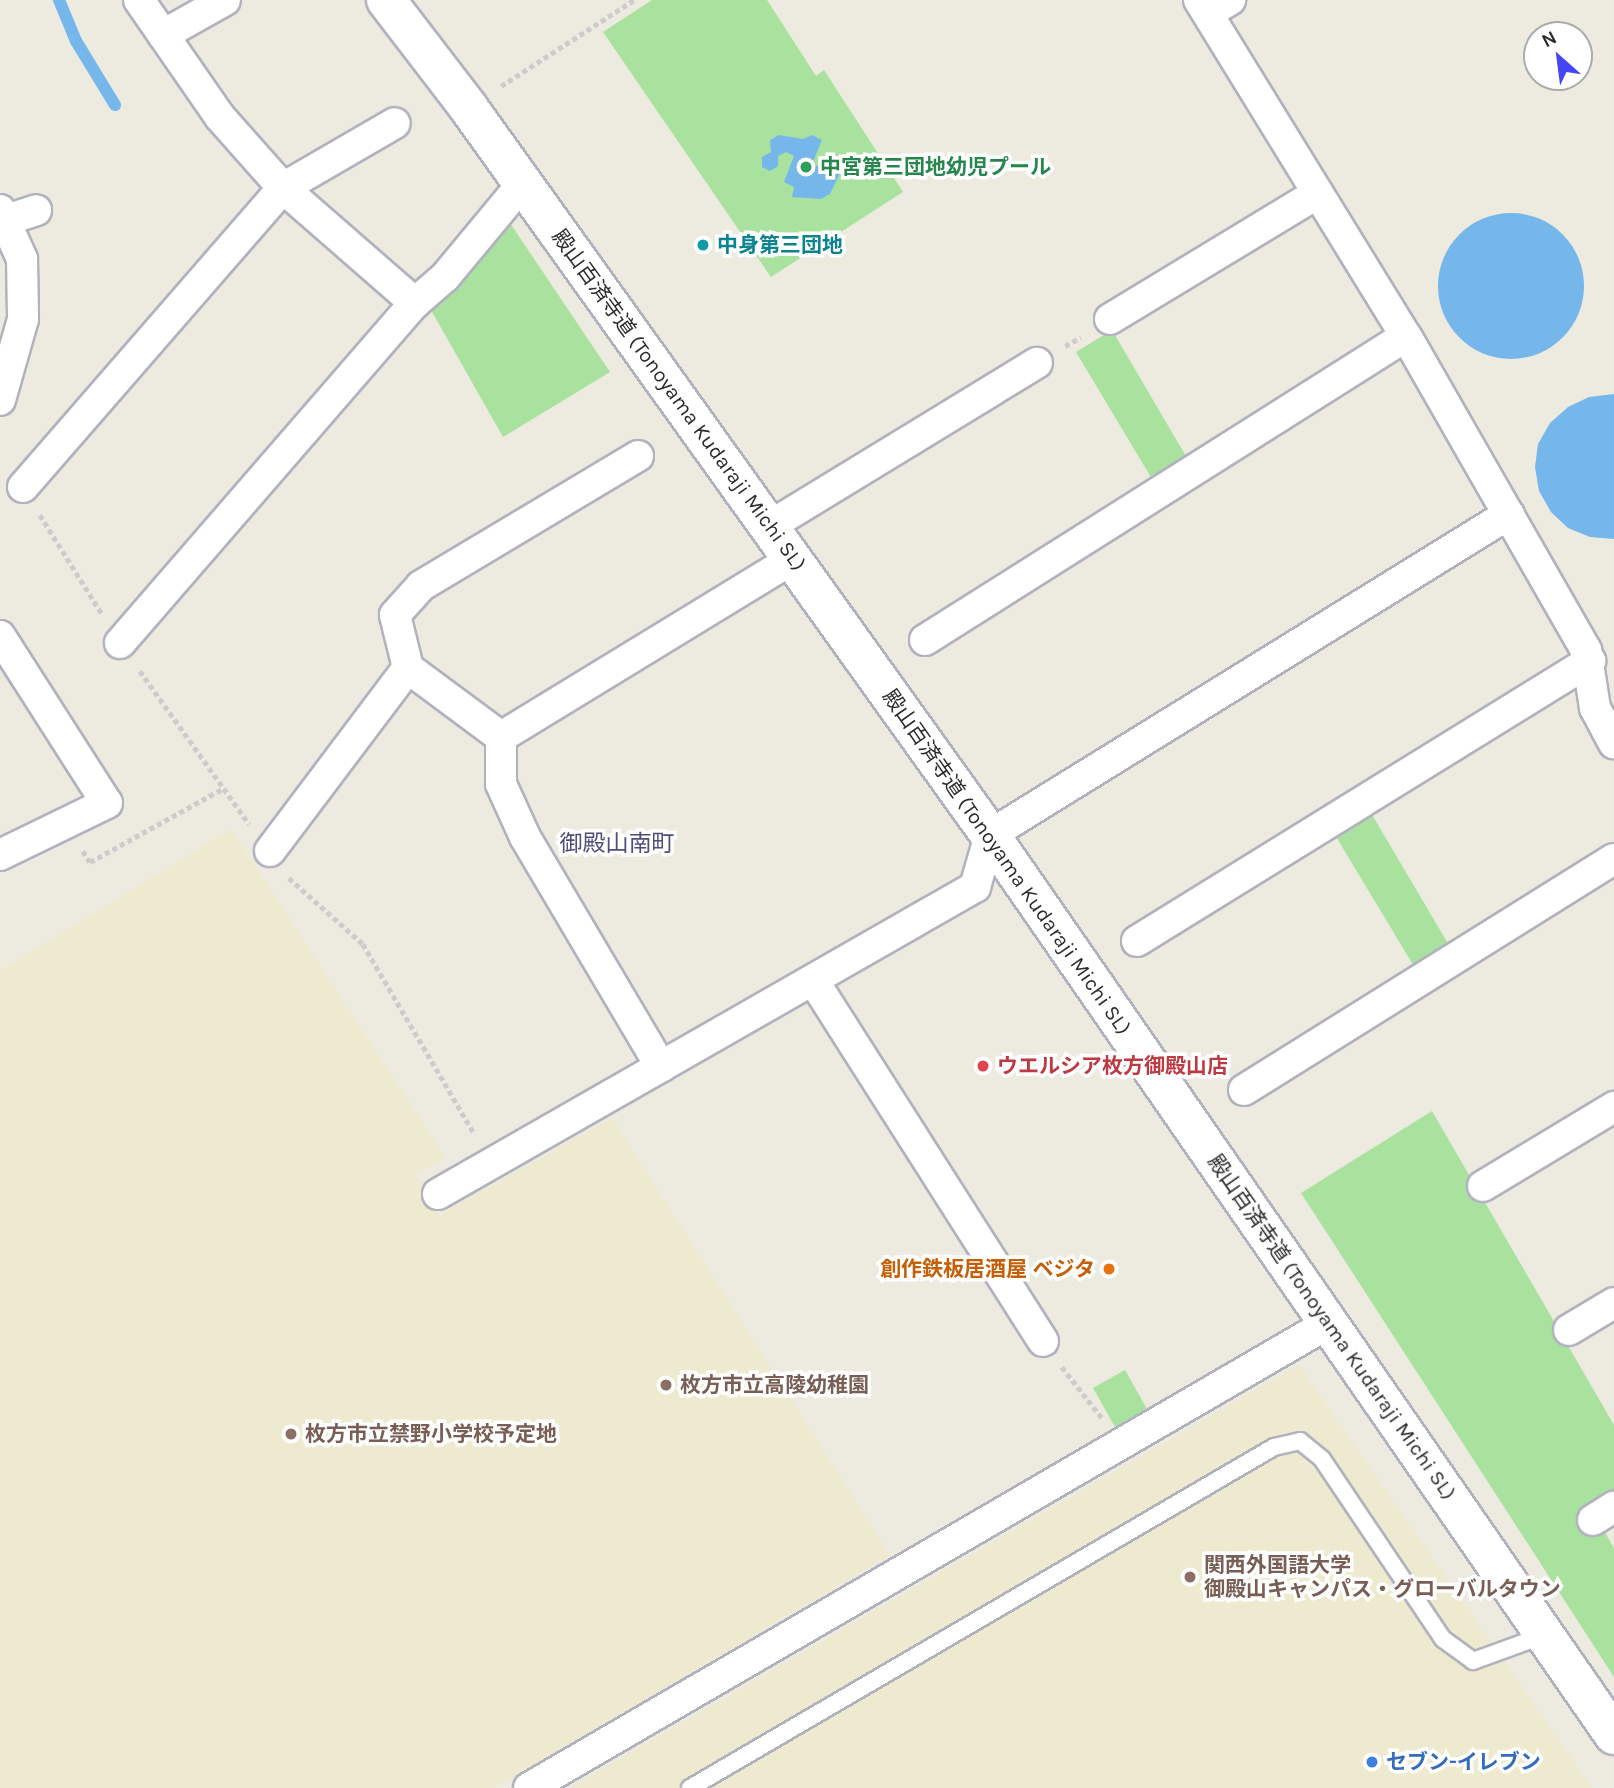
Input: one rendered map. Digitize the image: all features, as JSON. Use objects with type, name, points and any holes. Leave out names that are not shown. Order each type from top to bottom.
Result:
[{"type":"street","points":[[139,0],[220,117],[282,188],[415,303]]},
{"type":"street","points":[[163,35],[225,0]]},
{"type":"street","name":"殿山百済寺道 (Tonoyama Kudaraji Michi SL)","points":[[386,0],[523,183],[990,835],[1614,1735]]},
{"type":"street","points":[[1212,4],[1318,193],[1406,336],[1509,514],[1590,660],[1595,708],[1614,743]]},
{"type":"street","points":[[23,487],[282,188],[394,123]]},
{"type":"street","points":[[120,643],[415,303],[445,277],[523,183]]},
{"type":"street","points":[[1110,319],[1318,193]]},
{"type":"street","points":[[0,400],[23,319],[22,259],[2,217],[36,210]]},
{"type":"street","points":[[925,640],[1406,336]]},
{"type":"street","points":[[768,527],[1037,363]]},
{"type":"street","points":[[501,737],[408,668],[395,615],[421,586],[638,456]]},
{"type":"street","points":[[438,1194],[975,887],[990,835],[1509,514]]},
{"type":"street","points":[[501,737],[793,559]]},
{"type":"street","points":[[0,636],[8,665],[107,803],[0,855]]},
{"type":"street","points":[[1137,941],[1590,660]]},
{"type":"street","points":[[270,851],[408,668]]},
{"type":"street","points":[[501,737],[501,784],[525,837],[661,1067]]},
{"type":"street","points":[[1244,1090],[1614,859]]},
{"type":"street","points":[[813,980],[1043,1341]]},
{"type":"street","points":[[1483,1186],[1614,1107]]},
{"type":"street","points":[[1569,1330],[1614,1303]]},
{"type":"street","points":[[529,1788],[1123,1446],[1329,1323]]},
{"type":"lane","points":[[690,1788],[1274,1447],[1300,1441],[1322,1459],[1443,1639],[1473,1661],[1545,1635]]},
{"type":"path","points":[[468,107],[634,0]]},
{"type":"path","points":[[1037,363],[1110,319]]},
{"type":"path","points":[[152,828],[222,789]]},
{"type":"path","points":[[1043,1341],[1123,1446]]},
{"type":"shaded area","name":"枚方市立禁野小学校予定地","points":[[231,829],[445,1157],[416,1174],[441,1215],[612,1118],[890,1555],[493,1788],[0,1788],[0,971]]},
{"type":"shaded area","name":"関西外国語大学 御殿山キャンパス・グローバルタウン","points":[[1299,1365],[1592,1788],[570,1788]]},
{"type":"green space","points":[[652,0],[767,0],[816,76],[824,70],[903,192],[771,277],[603,32]]},
{"type":"green space","points":[[510,223],[610,372],[503,437],[431,310]]},
{"type":"green space","points":[[1112,330],[1187,458],[1152,479],[1076,352]]},
{"type":"green space","points":[[1371,813],[1450,947],[1415,968],[1335,835]]},
{"type":"green space","points":[[1432,1111],[1614,1425],[1614,1492],[1590,1507],[1614,1548],[1614,1677],[1301,1193]]},
{"type":"green space","points":[[1125,1370],[1147,1409],[1115,1427],[1093,1388]]},
{"type":"water","name":"中宮第三団地幼児プール","points":[[779,135],[803,139],[812,135],[822,140],[812,164],[823,168],[831,164],[842,169],[830,194],[821,199],[792,197],[794,187],[784,182],[794,156],[786,152],[778,156],[778,166],[770,171],[762,167],[762,157],[771,152],[770,140]]},
{"type":"water","points":[[1511,213],[1539,219],[1562,235],[1578,258],[1584,286],[1578,314],[1562,337],[1539,353],[1511,359],[1483,353],[1460,337],[1444,314],[1438,286],[1444,258],[1460,235],[1483,219]]},
{"type":"water","points":[[1614,394],[1614,539],[1590,537],[1568,528],[1551,512],[1539,491],[1535,467],[1538,444],[1550,423],[1568,407],[1589,397]]},
{"type":"waterway","points":[[59,0],[76,41],[115,105]]},
{"type":"place","name":"中宮第三団地幼児プール","points":[[806,167]]},
{"type":"place","name":"中身第三団地","points":[[703,245]]},
{"type":"place","name":"ウエルシア枚方御殿山店","points":[[983,1066]]},
{"type":"place","name":"創作鉄板居酒屋 ベジタ","points":[[1109,1269]]},
{"type":"place","name":"枚方市立高陵幼稚園","points":[[666,1385]]},
{"type":"place","name":"枚方市立禁野小学校予定地","points":[[291,1434]]},
{"type":"place","name":"関西外国語大学 御殿山キャンパス・グローバルタウン","points":[[1190,1577]]},
{"type":"place","name":"セブン-イレブン","points":[[1372,1762]]},
{"type":"district","name":"御殿山南町","points":[[617,844]]}]
